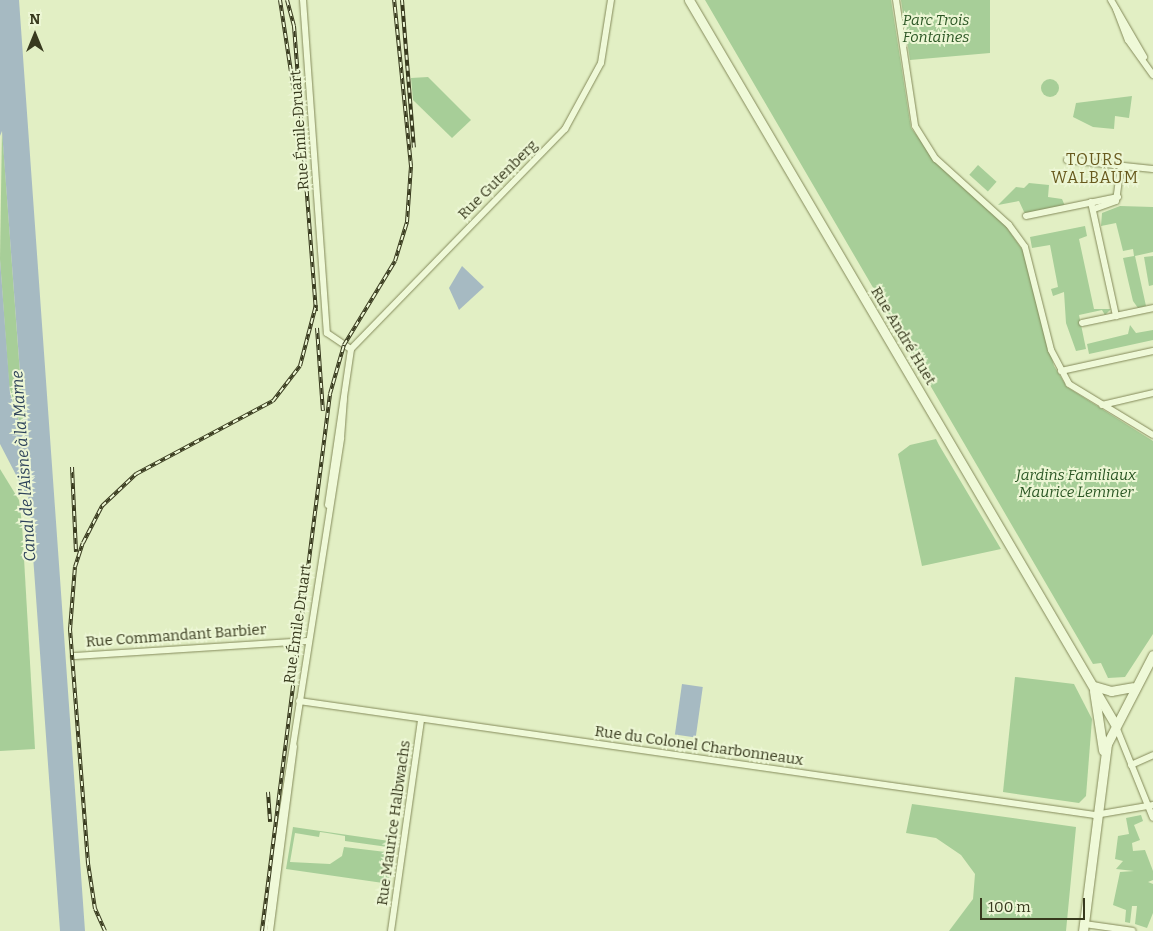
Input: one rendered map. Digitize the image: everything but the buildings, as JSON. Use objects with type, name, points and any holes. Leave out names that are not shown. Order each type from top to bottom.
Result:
[{"type":"street","name":"Rue Émile Druart","points":[[270,931],[299,701],[328,505],[341,438],[343,389],[351,349],[327,333],[303,0]]},
{"type":"street","name":"Rue Gutenberg","points":[[351,349],[566,129],[601,63],[611,0]]},
{"type":"street","name":"Rue André Huet","points":[[688,0],[1115,724]]},
{"type":"street","points":[[896,0],[915,126],[936,159],[1009,225],[1025,247],[1061,371],[1069,384],[1153,435]]},
{"type":"street","points":[[1111,0],[1128,40],[1153,75]]},
{"type":"street","points":[[1067,160],[1153,169]]},
{"type":"street","points":[[1026,216],[1092,206],[1118,196],[1121,165]]},
{"type":"street","points":[[1092,206],[1116,316]]},
{"type":"street","points":[[1082,323],[1153,308]]},
{"type":"street","points":[[1061,371],[1153,351]]},
{"type":"street","points":[[1102,405],[1153,393]]},
{"type":"street","name":"Rue Commandant Barbier","points":[[74,656],[308,641]]},
{"type":"street","points":[[1133,931],[1083,928],[1095,815],[1104,756],[1115,724],[1133,687],[1153,656]]},
{"type":"street","points":[[1104,756],[1094,686],[1111,691],[1133,687]]},
{"type":"street","name":"Rue du Colonel Charbonneaux","points":[[299,701],[1095,815],[1150,805]]},
{"type":"street","name":"Rue Maurice Halbwachs","points":[[391,931],[421,718]]},
{"type":"street","points":[[1115,724],[1131,765],[1150,805],[1153,818]]},
{"type":"street","name":"Rue Émile Druart","points":[[264,931],[293,746]]},
{"type":"street","points":[[1131,765],[1153,755]]},
{"type":"green space","name":"Jardins Familiaux Maurice Lemmer","points":[[705,0],[891,0],[911,128],[942,168],[1002,221],[1024,252],[1054,366],[1067,387],[1153,441],[1153,634],[1125,677],[1108,678],[1101,663],[1093,664]]},
{"type":"green space","name":"Parc Trois Fontaines","points":[[901,0],[990,0],[990,53],[910,60]]},
{"type":"green space","points":[[428,77],[471,120],[452,138],[413,100],[411,78]]},
{"type":"green space","points":[[1046,79],[1054,79],[1059,84],[1057,95],[1046,97],[1041,92],[1041,84]]},
{"type":"green space","points":[[1132,96],[1129,118],[1115,116],[1114,129],[1093,127],[1073,117],[1076,103]]},
{"type":"green space","points":[[2,129],[25,442],[9,385],[0,259]]},
{"type":"green space","points":[[978,165],[997,182],[988,191],[969,175]]},
{"type":"green space","points":[[1029,183],[1049,185],[1048,197],[1062,199],[1065,206],[1025,214],[1019,201],[998,205],[1016,187],[1024,188]]},
{"type":"green space","points":[[1120,206],[1153,207],[1153,252],[1135,256],[1146,306],[1138,308],[1133,301],[1123,258],[1134,256],[1133,249],[1123,251],[1116,223],[1101,226],[1102,213]]},
{"type":"green space","points":[[1085,226],[1087,236],[1079,239],[1094,309],[1111,309],[1105,315],[1102,310],[1079,315],[1086,349],[1076,351],[1066,323],[1064,292],[1053,296],[1051,289],[1058,287],[1050,245],[1032,248],[1030,237]]},
{"type":"green space","points":[[1153,256],[1153,285],[1149,286],[1144,257]]},
{"type":"green space","points":[[1130,325],[1136,333],[1153,330],[1153,340],[1089,354],[1087,344],[1128,334]]},
{"type":"green space","points":[[936,439],[1001,549],[922,566],[898,454],[910,445]]},
{"type":"green space","points":[[0,469],[19,500],[22,524],[35,749],[0,751]]},
{"type":"green space","points":[[1015,677],[1074,684],[1092,719],[1086,796],[1079,803],[1003,792]]},
{"type":"green space","points":[[912,804],[1076,827],[1066,931],[949,931],[973,899],[975,874],[961,855],[936,838],[906,833]]},
{"type":"green space","points":[[1141,815],[1143,821],[1134,825],[1140,840],[1132,843],[1133,851],[1145,850],[1153,871],[1153,880],[1148,882],[1153,884],[1153,913],[1147,928],[1135,924],[1137,906],[1132,906],[1130,923],[1125,922],[1126,910],[1113,905],[1120,872],[1134,871],[1116,869],[1123,861],[1115,859],[1118,836],[1129,834],[1126,818]]},
{"type":"green space","points":[[293,827],[396,842],[395,848],[345,841],[345,836],[327,833],[320,832],[319,837],[295,833],[290,862],[330,864],[342,856],[344,847],[394,853],[390,884],[286,869]]},
{"type":"water","name":"Canal de l'Aisne à la Marne","points":[[0,0],[19,0],[85,931],[60,931],[29,500],[0,444],[0,259],[10,393],[25,440],[2,131],[0,136]]},
{"type":"water","points":[[462,266],[484,287],[459,310],[449,288]]},
{"type":"water","points":[[682,684],[703,687],[696,737],[675,735]]},
{"type":"railway","points":[[280,0],[295,98]]},
{"type":"railway","points":[[287,0],[294,26],[316,311]]},
{"type":"railway","points":[[262,931],[330,394],[344,345],[395,261],[407,222],[411,166],[394,0]]},
{"type":"railway","points":[[402,0],[414,148]]},
{"type":"railway","points":[[105,931],[95,909],[88,863],[70,630],[75,567],[83,543],[102,506],[136,474],[273,401],[300,366],[316,305]]},
{"type":"railway","points":[[317,328],[323,411]]},
{"type":"railway","points":[[72,467],[76,552]]},
{"type":"railway","points":[[268,792],[270,822]]},
{"type":"district","name":"TOURS WALBAUM","points":[[1095,169]]}]
